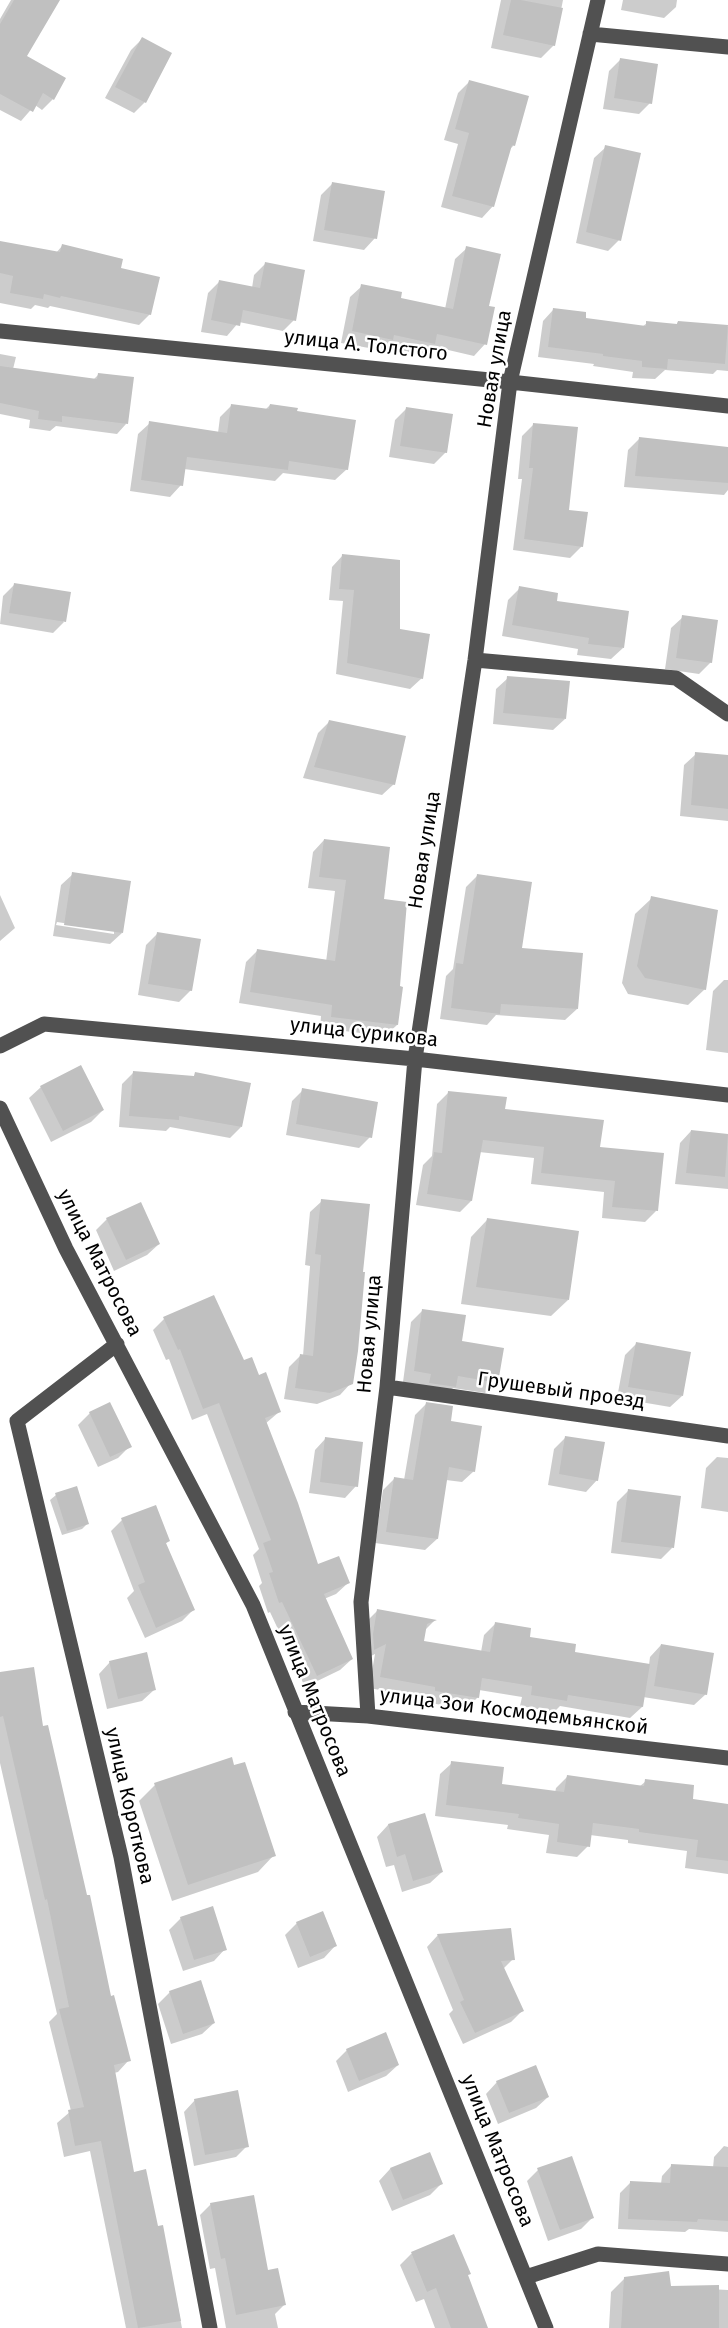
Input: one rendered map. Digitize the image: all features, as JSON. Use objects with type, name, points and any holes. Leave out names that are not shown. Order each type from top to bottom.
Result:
[{"type":"street","name":"Новая улица","points":[[368,1716],[361,1602],[387,1387],[415,1059],[475,660],[510,382],[598,0]]},
{"type":"street","points":[[590,34],[728,46]]},
{"type":"street","name":"улица А. Толстого","points":[[0,331],[728,406]]},
{"type":"street","points":[[475,660],[676,678],[728,714]]},
{"type":"street","name":"улица Сурикова","points":[[0,1046],[44,1024],[415,1059],[728,1095]]},
{"type":"street","name":"улица Матросова","points":[[0,1108],[66,1249],[253,1605],[546,2328]]},
{"type":"street","name":"улица Короткова","points":[[117,1344],[17,1421],[121,1857],[210,2328]]},
{"type":"street","name":"Грушевый проезд","points":[[387,1387],[728,1436]]},
{"type":"street","name":"улица Зои Космодемьянской","points":[[295,1712],[368,1716],[728,1758]]},
{"type":"street","points":[[526,2277],[598,2254],[728,2264]]},
{"type":"building","points":[[14,0],[60,0],[27,56],[66,78],[54,100],[43,93],[33,112],[0,94],[0,24]]},
{"type":"building","points":[[511,0],[563,8],[555,46],[503,35]]},
{"type":"building","points":[[142,37],[172,53],[146,103],[115,87]]},
{"type":"building","points":[[620,58],[658,64],[652,104],[614,98]]},
{"type":"building","points":[[469,80],[529,96],[494,207],[452,196],[469,133],[455,129]]},
{"type":"building","points":[[605,145],[641,153],[621,241],[586,232]]},
{"type":"building","points":[[332,182],[385,191],[377,239],[324,230]]},
{"type":"building","points":[[0,241],[60,252],[62,244],[123,259],[121,268],[160,277],[151,315],[61,296],[60,298],[44,294],[43,299],[10,293],[13,276],[0,273]]},
{"type":"building","points":[[466,246],[501,254],[489,306],[495,307],[487,345],[437,334],[435,344],[394,335],[393,340],[352,331],[361,284],[402,292],[401,298],[453,309]]},
{"type":"building","points":[[265,262],[305,270],[296,321],[243,310],[240,326],[211,320],[219,280],[260,288]]},
{"type":"building","points":[[553,308],[586,312],[586,318],[646,326],[646,321],[728,325],[725,364],[668,359],[667,369],[642,367],[642,361],[548,347]]},
{"type":"building","points":[[0,366],[97,379],[98,373],[134,377],[128,424],[62,416],[62,422],[38,419],[39,411],[0,403]]},
{"type":"building","points":[[231,404],[269,409],[270,404],[298,408],[297,411],[356,420],[348,470],[289,461],[288,470],[187,457],[183,486],[141,480],[149,421],[227,433]]},
{"type":"building","points":[[406,407],[453,414],[447,453],[400,446]]},
{"type":"building","points":[[533,423],[578,427],[569,510],[588,512],[583,547],[524,539],[533,468],[529,468]]},
{"type":"building","points":[[639,437],[728,447],[728,483],[635,476]]},
{"type":"building","points":[[342,554],[400,560],[400,629],[430,634],[423,679],[347,663],[354,590],[339,589]]},
{"type":"building","points":[[14,583],[71,592],[66,622],[9,613]]},
{"type":"building","points":[[519,586],[558,593],[557,601],[629,611],[624,648],[588,644],[589,638],[512,625]]},
{"type":"building","points":[[682,615],[718,620],[712,663],[676,658]]},
{"type":"building","points":[[507,676],[570,681],[566,719],[503,713]]},
{"type":"building","points":[[329,720],[406,736],[395,785],[314,767]]},
{"type":"building","points":[[695,752],[728,755],[728,809],[691,805]]},
{"type":"building","points":[[324,839],[390,847],[384,899],[407,902],[400,986],[403,987],[398,1025],[331,1017],[332,1005],[250,992],[257,949],[335,961],[346,880],[319,877]]},
{"type":"building","points":[[72,872],[131,881],[123,933],[64,925]]},
{"type":"building","points":[[477,874],[532,882],[522,948],[583,953],[578,1009],[501,1004],[500,1014],[451,1008],[456,963],[463,964]]},
{"type":"building","points":[[651,896],[718,910],[706,990],[645,978],[637,966]]},
{"type":"building","points":[[157,932],[201,939],[192,991],[148,984]]},
{"type":"building","points":[[81,1065],[104,1110],[63,1131],[40,1086]]},
{"type":"building","points":[[133,1071],[194,1076],[195,1072],[251,1083],[242,1127],[179,1116],[179,1120],[129,1116]]},
{"type":"building","points":[[302,1088],[378,1102],[372,1138],[296,1124]]},
{"type":"building","points":[[448,1091],[507,1097],[505,1109],[604,1120],[600,1147],[664,1153],[658,1211],[612,1207],[615,1181],[541,1173],[544,1147],[483,1140],[472,1201],[427,1194],[434,1152],[442,1153]]},
{"type":"building","points":[[691,1130],[728,1134],[725,1177],[686,1173]]},
{"type":"building","points":[[321,1199],[370,1204],[358,1351],[353,1384],[330,1393],[295,1388],[300,1354],[313,1356],[321,1255],[315,1254]]},
{"type":"building","points":[[141,1202],[160,1244],[126,1260],[106,1218]]},
{"type":"building","points":[[487,1218],[579,1231],[569,1300],[476,1287]]},
{"type":"building","points":[[214,1295],[244,1360],[252,1357],[259,1375],[266,1372],[281,1412],[265,1418],[298,1503],[318,1564],[339,1556],[350,1583],[324,1594],[353,1659],[317,1676],[282,1602],[279,1603],[269,1573],[273,1572],[263,1543],[271,1540],[219,1403],[203,1409],[180,1349],[178,1350],[163,1317]]},
{"type":"building","points":[[422,1309],[466,1315],[462,1341],[504,1348],[498,1383],[458,1376],[456,1387],[429,1383],[431,1374],[414,1371]]},
{"type":"building","points":[[636,1342],[691,1352],[683,1396],[628,1387]]},
{"type":"building","points":[[110,1402],[132,1447],[110,1457],[89,1412]]},
{"type":"building","points":[[426,1402],[453,1406],[451,1421],[482,1426],[475,1472],[449,1467],[438,1539],[386,1532],[394,1477],[413,1480]]},
{"type":"building","points":[[565,1436],[605,1442],[598,1481],[559,1474]]},
{"type":"building","points":[[325,1437],[363,1442],[358,1487],[320,1482]]},
{"type":"building","points":[[77,1486],[89,1524],[67,1531],[55,1493]]},
{"type":"building","points":[[628,1489],[681,1496],[674,1548],[621,1542]]},
{"type":"building","points":[[156,1505],[170,1541],[166,1543],[195,1610],[156,1628],[138,1585],[145,1582],[121,1518]]},
{"type":"building","points":[[377,1609],[437,1620],[427,1624],[424,1641],[490,1652],[495,1622],[531,1628],[530,1637],[576,1644],[575,1652],[650,1664],[643,1707],[568,1695],[567,1701],[531,1695],[532,1686],[482,1678],[479,1698],[435,1691],[435,1687],[380,1677],[386,1644],[374,1650],[373,1634]]},
{"type":"building","points":[[661,1644],[714,1653],[707,1695],[654,1686]]},
{"type":"building","points":[[147,1652],[156,1690],[118,1699],[109,1661]]},
{"type":"building","points":[[34,1667],[43,1726],[48,1725],[87,1895],[90,1895],[111,1996],[114,1995],[131,2061],[114,2065],[134,2172],[146,2169],[158,2226],[163,2225],[181,2321],[138,2328],[101,2141],[75,2146],[68,2110],[84,2107],[59,2009],[69,2007],[47,1899],[45,1900],[3,1716],[0,1717],[0,1672]]},
{"type":"building","points":[[232,1757],[234,1765],[245,1762],[276,1856],[188,1885],[154,1783]]},
{"type":"building","points":[[451,1761],[504,1767],[502,1784],[564,1792],[567,1775],[644,1786],[645,1779],[694,1785],[693,1799],[728,1804],[728,1861],[696,1857],[698,1840],[593,1823],[590,1847],[557,1842],[559,1824],[518,1818],[519,1814],[446,1805]]},
{"type":"building","points":[[425,1813],[443,1872],[413,1881],[405,1854],[397,1857],[388,1824]]},
{"type":"building","points":[[213,1906],[227,1950],[194,1960],[180,1917]]},
{"type":"building","points":[[323,1911],[337,1946],[310,1957],[296,1922]]},
{"type":"building","points":[[511,1928],[515,1960],[501,1961],[524,2011],[475,2033],[460,2002],[464,2000],[437,1934]]},
{"type":"building","points":[[201,1980],[215,2023],[183,2034],[169,1991]]},
{"type":"building","points":[[386,2032],[399,2065],[359,2081],[346,2049]]},
{"type":"building","points":[[536,2065],[549,2097],[509,2113],[496,2081]]},
{"type":"building","points":[[238,2090],[249,2147],[205,2155],[194,2099]]},
{"type":"building","points":[[430,2152],[443,2184],[403,2200],[390,2168]]},
{"type":"building","points":[[572,2156],[594,2218],[560,2230],[537,2168]]},
{"type":"building","points":[[671,2164],[728,2167],[728,2221],[628,2219],[630,2181],[670,2183]]},
{"type":"building","points":[[254,2195],[268,2270],[278,2268],[286,2305],[236,2315],[225,2258],[221,2259],[210,2203]]},
{"type":"building","points":[[454,2234],[471,2274],[468,2275],[488,2328],[451,2328],[436,2288],[427,2292],[411,2252]]},
{"type":"building","points":[[669,2271],[671,2286],[719,2285],[719,2328],[621,2328],[624,2277]]}]
